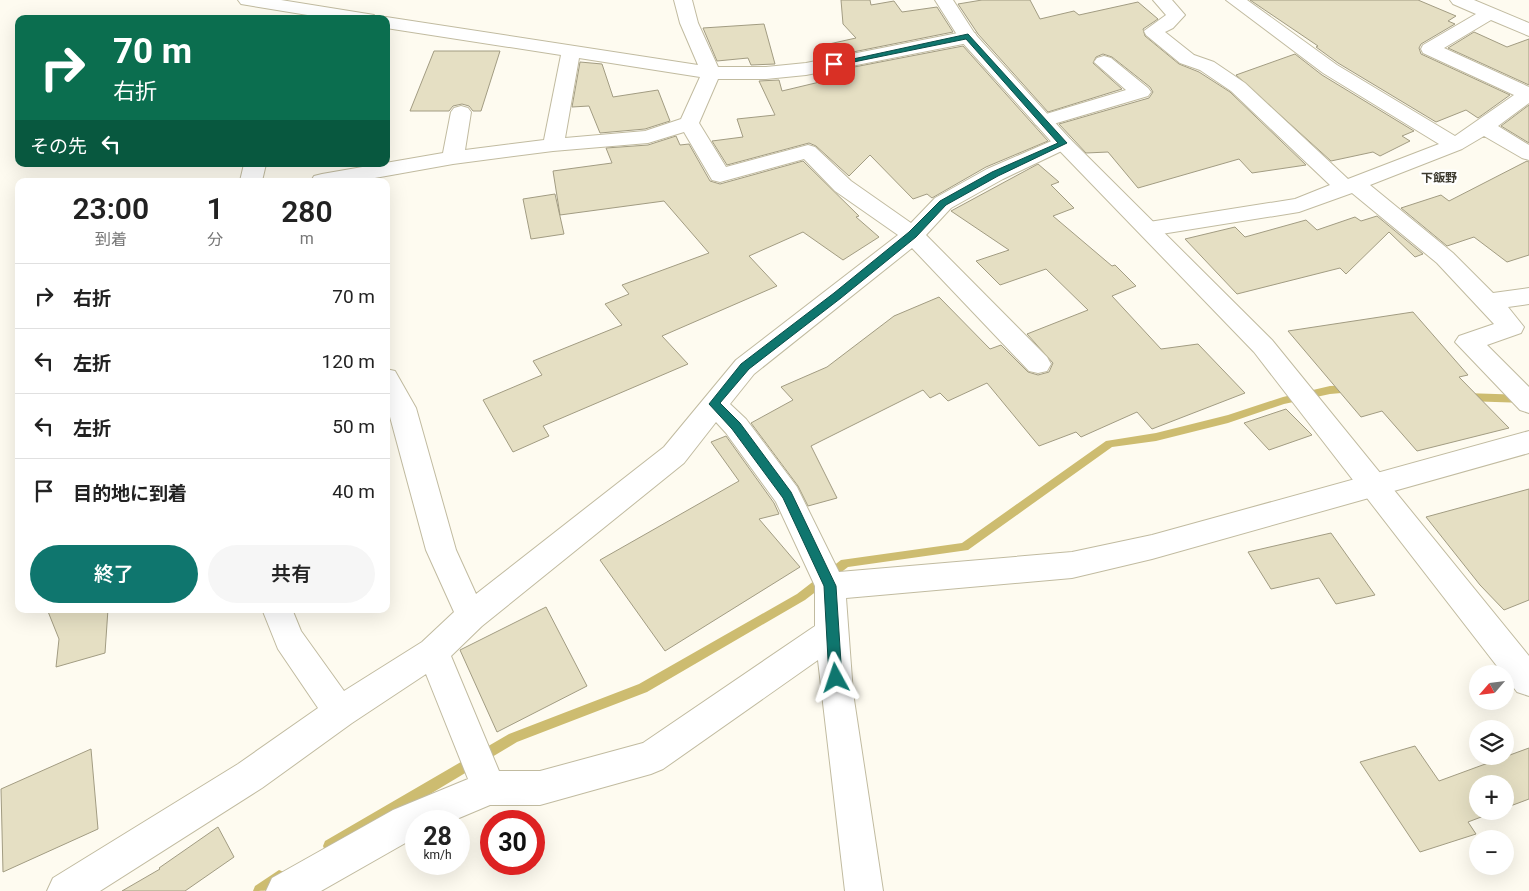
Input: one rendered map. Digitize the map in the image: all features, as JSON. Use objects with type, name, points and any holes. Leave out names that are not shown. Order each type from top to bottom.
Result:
[{"type":"street","points":[[254,0],[291,13],[317,15]]},
{"type":"street","points":[[339,178],[453,158],[553,145],[648,137],[689,123],[711,74],[689,23],[683,0]]},
{"type":"street","points":[[944,0],[968,36],[1063,143],[1150,229],[1263,346],[1529,681]]},
{"type":"street","points":[[1162,0],[1176,15],[1167,24],[1153,31],[1187,58],[1207,66],[1238,88],[1350,186],[1445,258],[1512,327],[1468,342],[1529,404]]},
{"type":"street","points":[[1235,0],[1330,69],[1455,145]]},
{"type":"street","points":[[1459,0],[1529,30]]},
{"type":"street","points":[[1150,229],[1299,205],[1455,145],[1484,127],[1528,94],[1430,49],[1491,13]]},
{"type":"street","points":[[390,23],[711,74],[766,74],[806,69],[968,36]]},
{"type":"street","points":[[553,145],[571,51]]},
{"type":"street","points":[[1042,120],[1141,92],[1104,62]]},
{"type":"street","points":[[453,158],[462,112]]},
{"type":"street","points":[[689,123],[720,175],[808,151],[843,186],[912,235],[1038,364]]},
{"type":"street","points":[[1484,127],[1529,154]]},
{"type":"street","points":[[66,891],[250,776],[340,712],[433,652],[471,616],[674,455],[745,367],[838,296],[912,235],[943,203],[995,174],[1063,143]]},
{"type":"street","points":[[1488,302],[1529,296]]},
{"type":"street","points":[[390,385],[403,408],[441,550],[471,616]]},
{"type":"street","points":[[714,404],[736,426],[787,495],[830,586],[831,633],[837,694],[864,891]]},
{"type":"street","points":[[830,586],[1072,565],[1152,548],[1529,442]]},
{"type":"street","points":[[279,613],[289,639],[340,712]]},
{"type":"street","points":[[285,891],[406,823],[489,788],[540,788],[651,756],[831,633]]},
{"type":"street","points":[[433,652],[489,788]]},
{"type":"building","points":[[841,0],[870,0],[871,5],[894,1],[902,12],[937,7],[953,32],[838,55],[829,44],[856,38],[843,24]]},
{"type":"building","points":[[982,0],[1030,0],[1040,19],[1074,11],[1079,15],[1138,2],[1158,19],[1143,29],[1145,36],[1179,64],[1199,72],[1230,92],[1306,165],[1252,173],[1239,159],[1138,188],[1108,152],[1086,153],[1059,124],[1149,98],[1153,92],[1150,87],[1112,57],[1103,54],[1096,57],[1093,63],[1122,89],[1048,112],[978,34],[958,4]]},
{"type":"building","points":[[1250,0],[1418,0],[1456,16],[1448,21],[1455,24],[1421,44],[1419,48],[1421,54],[1510,95],[1478,118],[1466,110],[1436,122],[1338,63],[1316,47],[1318,46]]},
{"type":"building","points":[[764,24],[775,64],[751,65],[748,58],[717,61],[703,28]]},
{"type":"building","points":[[1474,32],[1507,47],[1529,39],[1529,85],[1448,48]]},
{"type":"building","points":[[963,46],[1048,141],[986,167],[932,198],[927,194],[913,199],[870,155],[849,176],[816,146],[809,143],[727,165],[712,141],[743,137],[737,119],[775,115],[759,81],[779,80],[782,91],[853,74],[849,68]]},
{"type":"building","points":[[434,51],[500,51],[481,111],[473,111],[469,106],[462,104],[453,106],[449,111],[410,111]]},
{"type":"building","points":[[1295,54],[1322,75],[1414,131],[1402,136],[1410,141],[1380,156],[1373,152],[1331,161],[1236,75]]},
{"type":"building","points":[[580,62],[602,64],[613,97],[658,90],[670,121],[645,129],[600,133],[589,106],[572,107]]},
{"type":"building","points":[[1529,105],[1529,143],[1501,126]]},
{"type":"building","points":[[676,136],[680,145],[689,144],[710,181],[720,184],[803,161],[859,216],[856,217],[879,237],[843,260],[803,232],[749,256],[777,286],[662,336],[688,364],[543,426],[549,436],[513,452],[483,400],[542,375],[533,361],[622,325],[605,304],[629,294],[622,285],[709,253],[664,201],[560,215],[553,171],[612,163],[606,148],[648,145]]},
{"type":"building","points":[[1527,161],[1529,162],[1529,255],[1507,262],[1474,237],[1447,246],[1401,208],[1441,195],[1449,201]]},
{"type":"building","points":[[1038,164],[1059,182],[1051,185],[1074,208],[1053,216],[1112,266],[1115,265],[1136,286],[1112,296],[1161,349],[1198,344],[1245,393],[1152,429],[1137,412],[1081,437],[1076,432],[1039,446],[987,383],[948,401],[940,393],[930,398],[923,390],[811,446],[837,498],[808,506],[798,486],[751,423],[793,400],[781,387],[827,367],[894,316],[939,297],[990,349],[1001,345],[1028,372],[1038,375],[1049,372],[1053,363],[1027,334],[1088,310],[1046,269],[1000,285],[976,261],[1009,250],[951,211]]},
{"type":"building","points":[[555,194],[564,234],[531,239],[523,199]]},
{"type":"building","points":[[1377,216],[1423,254],[1415,257],[1389,232],[1346,274],[1340,268],[1237,294],[1185,239],[1235,227],[1245,237],[1306,220],[1317,230],[1355,217],[1361,221]]},
{"type":"building","points":[[1413,312],[1468,375],[1459,377],[1509,428],[1417,451],[1382,411],[1361,417],[1288,331]]},
{"type":"building","points":[[1286,409],[1312,435],[1269,450],[1244,423]]},
{"type":"building","points":[[726,436],[774,503],[779,514],[759,519],[800,567],[665,651],[600,560],[739,481],[711,442]]},
{"type":"building","points":[[1529,489],[1529,600],[1504,610],[1480,585],[1426,517]]},
{"type":"building","points":[[1331,533],[1375,595],[1336,604],[1319,578],[1271,589],[1248,552]]},
{"type":"building","points":[[546,607],[587,686],[497,732],[460,650]]},
{"type":"building","points":[[49,613],[108,613],[105,653],[56,667],[59,639]]},
{"type":"building","points":[[1415,746],[1439,781],[1483,765],[1514,765],[1514,754],[1529,748],[1529,799],[1514,805],[1514,775],[1469,775],[1469,820],[1473,820],[1468,822],[1473,830],[1469,830],[1469,836],[1420,852],[1360,762]]},
{"type":"building","points":[[91,749],[98,829],[3,872],[1,789]]},
{"type":"building","points":[[218,827],[234,857],[185,891],[122,891],[160,869]]},
{"type":"waterway","points":[[330,846],[513,738],[643,688],[801,597],[845,563],[964,547],[1110,444],[1156,437],[1228,419],[1283,401],[1330,390],[1350,389]]},
{"type":"waterway","points":[[1465,397],[1529,399]]},
{"type":"waterway","points":[[260,891],[279,877]]},
{"type":"district","name":"下飯野","points":[[1439,178]]},
{"type":"route","points":[[834,64],[968,36],[1063,143],[995,174],[943,203],[912,235],[838,296],[745,367],[714,404],[736,426],[787,495],[830,586],[831,633],[836,678]]}]
